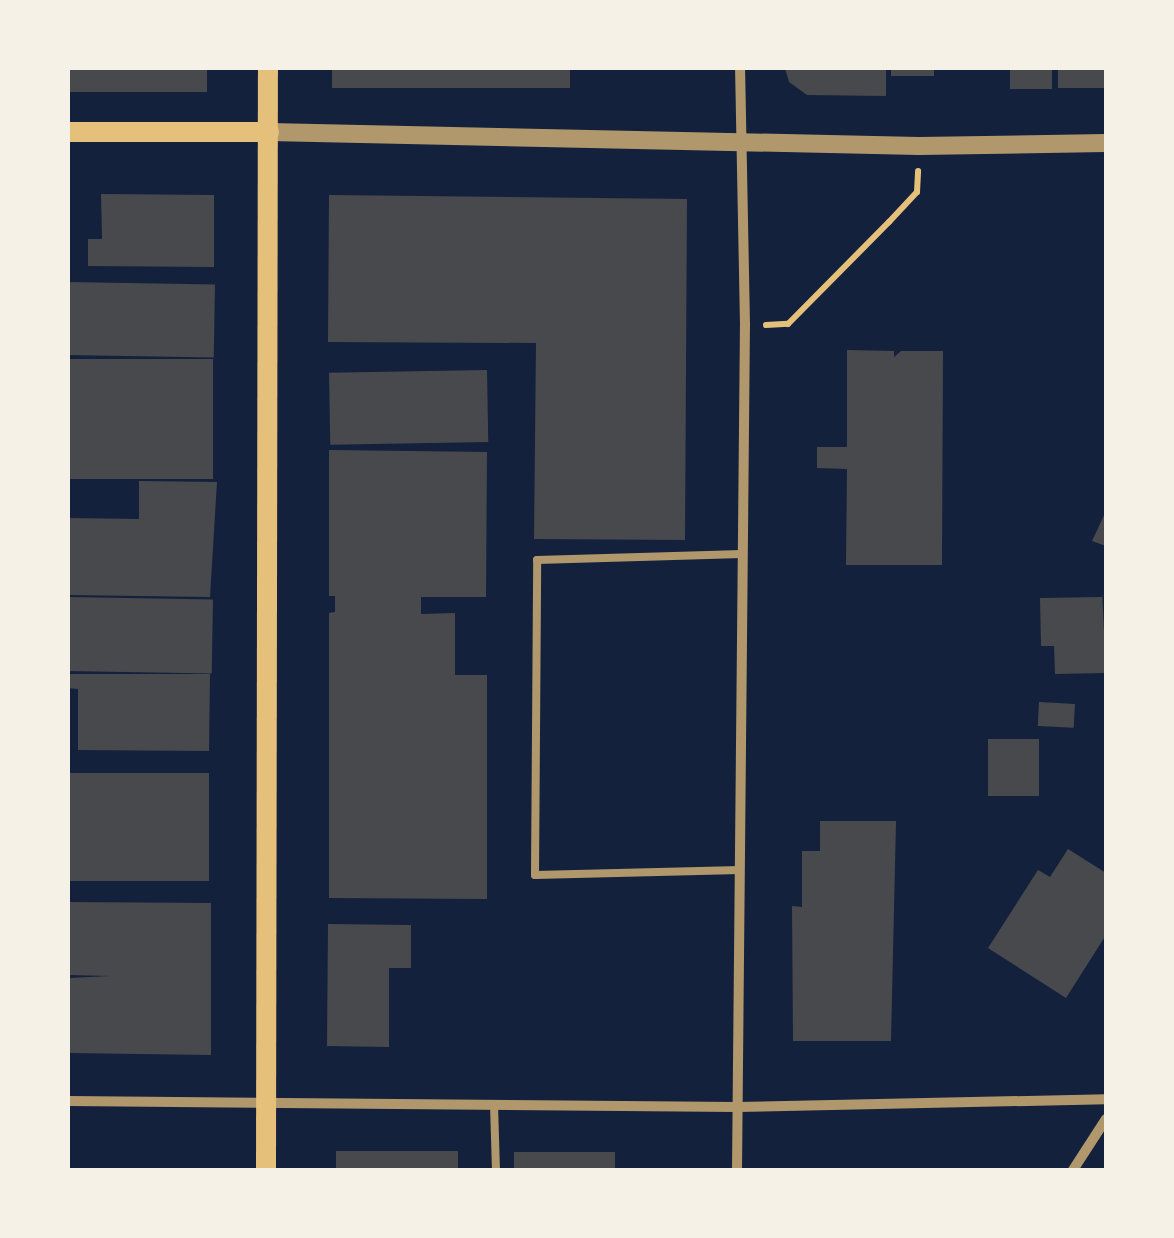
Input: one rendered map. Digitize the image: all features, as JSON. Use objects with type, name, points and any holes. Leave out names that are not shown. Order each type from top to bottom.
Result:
[{"type":"main road","points":[[266,1170],[268,68]]},
{"type":"main road","points":[[68,132],[268,132]]},
{"type":"street","points":[[737,1170],[745,325],[740,68]]},
{"type":"street","points":[[268,132],[919,146],[1106,143]]},
{"type":"street","points":[[68,1101],[736,1107],[1106,1098]]},
{"type":"street","points":[[1073,1170],[1106,1120]]},
{"type":"lane","points":[[740,870],[535,875],[538,560],[742,554]]},
{"type":"lane","points":[[494,1104],[496,1170]]},
{"type":"path","points":[[745,325],[788,324],[889,222],[917,192],[919,146]]},
{"type":"building","points":[[68,68],[207,68],[207,92],[68,92]]},
{"type":"building","points":[[332,68],[570,68],[570,88],[332,88]]},
{"type":"building","points":[[785,68],[886,68],[886,96],[807,95],[789,82]]},
{"type":"building","points":[[891,68],[934,68],[934,76],[891,76]]},
{"type":"building","points":[[1010,68],[1052,68],[1052,89],[1010,89]]},
{"type":"building","points":[[1058,68],[1106,68],[1106,88],[1058,88]]},
{"type":"building","points":[[101,194],[214,195],[214,267],[88,266],[88,239],[102,239]]},
{"type":"building","points":[[329,195],[687,199],[685,540],[534,539],[536,343],[328,342]]},
{"type":"building","points":[[68,282],[215,285],[214,358],[68,355]]},
{"type":"building","points":[[847,350],[894,351],[894,357],[901,351],[943,351],[942,565],[846,565],[847,469],[817,468],[817,447],[847,447]]},
{"type":"building","points":[[68,359],[213,359],[213,479],[68,479]]},
{"type":"building","points":[[487,370],[488,442],[330,445],[329,373]]},
{"type":"building","points":[[329,450],[487,452],[486,597],[421,597],[421,614],[455,613],[455,675],[487,675],[487,899],[329,898],[329,613],[335,612],[335,596],[329,596]]},
{"type":"building","points":[[139,481],[217,482],[210,597],[68,595],[68,518],[139,519]]},
{"type":"building","points":[[1106,511],[1106,546],[1092,541]]},
{"type":"building","points":[[1102,590],[1106,673],[1055,674],[1054,646],[1041,646],[1040,598],[1102,597]]},
{"type":"building","points":[[68,597],[213,600],[212,674],[68,671]]},
{"type":"building","points":[[68,674],[210,674],[209,751],[78,750],[78,689],[68,688]]},
{"type":"building","points":[[1039,702],[1075,704],[1074,728],[1038,726]]},
{"type":"building","points":[[988,739],[1039,739],[1039,796],[988,796]]},
{"type":"building","points":[[68,773],[209,773],[209,881],[68,881]]},
{"type":"building","points":[[820,821],[896,821],[891,1041],[793,1041],[792,906],[802,907],[802,851],[820,851]]},
{"type":"building","points":[[1068,849],[1106,873],[1106,935],[1066,998],[988,948],[1038,870],[1050,877]]},
{"type":"building","points":[[68,902],[211,903],[211,1055],[68,1053],[68,978],[110,976],[68,975]]},
{"type":"building","points":[[328,924],[411,925],[411,968],[389,968],[389,1047],[327,1046]]},
{"type":"building","points":[[336,1151],[458,1151],[458,1170],[336,1170]]},
{"type":"building","points":[[514,1152],[615,1152],[615,1170],[514,1170]]}]
